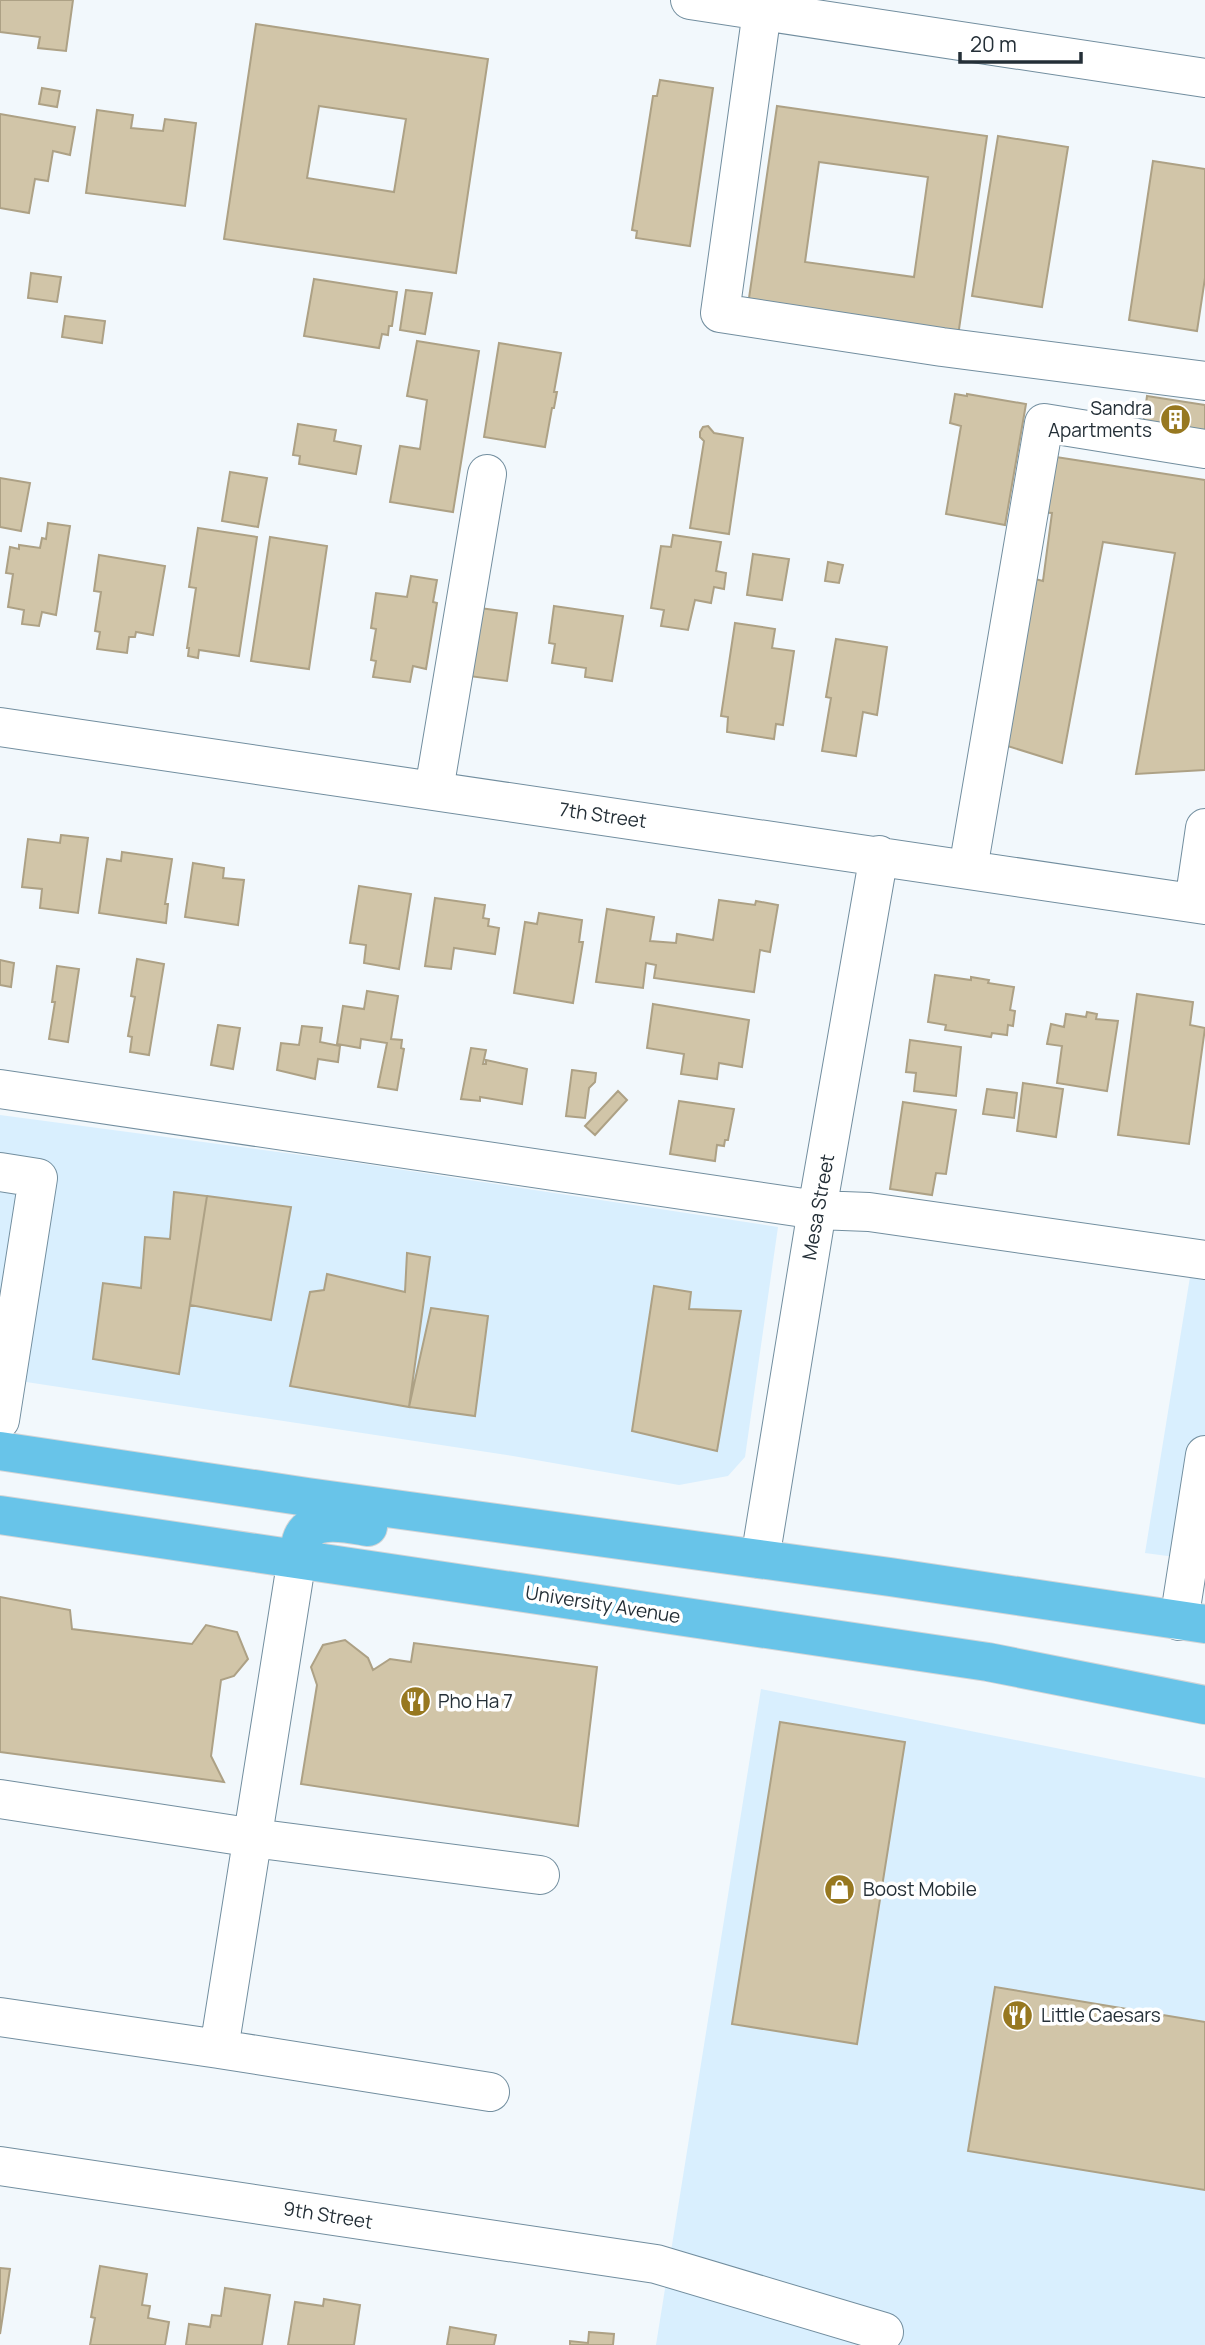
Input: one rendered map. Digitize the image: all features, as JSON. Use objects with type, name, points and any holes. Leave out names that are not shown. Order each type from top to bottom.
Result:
[{"type":"main road","points":[[0,1451],[1192,1623]]},
{"type":"main road","name":"University Avenue","points":[[0,1515],[988,1662],[1205,1705]]},
{"type":"main road","points":[[297,1558],[303,1534],[315,1525],[337,1522],[492,1549],[552,1547],[605,1537]]},
{"type":"street","points":[[690,0],[1205,78]]},
{"type":"street","points":[[762,11],[720,313],[942,347],[1205,381]]},
{"type":"street","points":[[968,869],[1044,423],[1205,449]]},
{"type":"street","points":[[434,790],[487,474]]},
{"type":"street","name":"7th Street","points":[[0,727],[1199,904]]},
{"type":"street","points":[[1199,904],[1205,828]]},
{"type":"street","name":"Mesa Street","points":[[760,1559],[879,855]]},
{"type":"street","points":[[0,1088],[817,1210],[869,1212],[1205,1260]]},
{"type":"street","points":[[0,1172],[38,1178],[0,1420]]},
{"type":"street","points":[[1192,1623],[1205,1455]]},
{"type":"street","points":[[219,2049],[297,1558]]},
{"type":"street","points":[[0,1799],[254,1838],[540,1875]]},
{"type":"street","points":[[0,2017],[490,2092]]},
{"type":"street","name":"9th Street","points":[[0,2166],[656,2264],[884,2332]]},
{"type":"shaded area","points":[[0,1115],[338,1160],[778,1227],[745,1457],[728,1476],[679,1485],[513,1456],[0,1378]]},
{"type":"shaded area","points":[[1190,1277],[1205,1279],[1205,1561],[1145,1553]]},
{"type":"shaded area","points":[[761,1689],[1205,1778],[1205,2345],[656,2345]]},
{"type":"building","points":[[0,0],[73,0],[66,51],[38,48],[40,37],[0,32]]},
{"type":"building","points":[[256,24],[488,59],[456,273],[224,239]],"holes":[[[319,106],[406,119],[394,192],[307,178]]]},
{"type":"building","points":[[660,80],[713,88],[690,246],[636,238],[637,231],[632,230],[653,96],[657,96]]},
{"type":"building","points":[[42,88],[60,91],[57,107],[39,104]]},
{"type":"building","points":[[777,106],[987,136],[958,336],[748,305]],"holes":[[[819,162],[928,177],[914,277],[805,262]]]},
{"type":"building","points":[[97,110],[133,115],[131,128],[163,131],[165,119],[196,123],[185,206],[86,193]]},
{"type":"building","points":[[0,114],[75,127],[70,155],[53,151],[48,181],[35,179],[29,213],[0,208]]},
{"type":"building","points":[[998,136],[1068,147],[1042,307],[972,296]]},
{"type":"building","points":[[1153,161],[1205,169],[1205,278],[1197,331],[1129,320]]},
{"type":"building","points":[[31,273],[61,277],[57,302],[28,298]]},
{"type":"building","points":[[314,279],[397,292],[392,326],[389,326],[388,335],[382,334],[379,348],[304,336]]},
{"type":"building","points":[[406,290],[432,293],[425,334],[400,330]]},
{"type":"building","points":[[65,316],[105,321],[102,343],[62,337]]},
{"type":"building","points":[[417,341],[479,351],[453,512],[390,502],[400,446],[420,449],[427,400],[407,396]]},
{"type":"building","points":[[499,343],[561,353],[554,392],[557,392],[545,447],[484,437]]},
{"type":"building","points":[[955,394],[1026,404],[1005,525],[946,514],[961,426],[950,423]]},
{"type":"building","name":"Sandra Apartments","points":[[1147,396],[1205,405],[1205,442],[1142,433]]},
{"type":"building","points":[[298,424],[336,430],[334,441],[361,446],[356,474],[299,464],[300,456],[293,455]]},
{"type":"building","points":[[708,426],[714,433],[743,438],[729,534],[690,528],[704,441],[700,432],[703,427]]},
{"type":"building","points":[[1043,455],[1205,480],[1205,770],[1136,774],[1175,553],[1103,542],[1062,763],[998,743],[1027,577],[1043,581],[1052,513],[1036,512]]},
{"type":"building","points":[[230,472],[267,478],[258,527],[222,521]]},
{"type":"building","points":[[0,478],[30,483],[21,531],[0,527]]},
{"type":"building","points":[[48,523],[70,526],[56,615],[42,612],[39,626],[22,624],[24,610],[8,607],[13,574],[6,573],[10,547],[19,549],[19,545],[40,548],[42,538],[46,539]]},
{"type":"building","points":[[198,528],[257,537],[239,656],[199,650],[198,658],[188,656],[196,588],[189,587]]},
{"type":"building","points":[[673,535],[721,542],[716,571],[726,573],[724,589],[714,587],[711,603],[695,600],[688,630],[661,626],[664,610],[651,608],[661,546],[671,547]]},
{"type":"building","points":[[270,537],[327,546],[309,669],[251,661]]},
{"type":"building","points":[[753,554],[789,559],[782,600],[747,595]]},
{"type":"building","points":[[99,555],[165,566],[153,635],[136,632],[135,637],[129,637],[127,653],[97,649],[100,632],[95,631],[101,592],[94,591]]},
{"type":"building","points":[[828,562],[843,565],[839,583],[825,581]]},
{"type":"building","points":[[411,576],[437,580],[433,602],[437,603],[426,669],[413,666],[410,682],[373,677],[376,661],[371,660],[376,629],[371,628],[376,593],[407,597]]},
{"type":"building","points":[[554,606],[623,616],[612,681],[585,677],[586,668],[552,663],[555,644],[549,643]]},
{"type":"building","points":[[472,607],[517,613],[507,681],[461,675]]},
{"type":"building","points":[[735,623],[775,629],[772,648],[794,651],[783,725],[776,724],[774,739],[727,732],[728,717],[721,716]]},
{"type":"building","points":[[836,639],[887,647],[877,715],[863,712],[856,756],[822,751],[831,698],[826,697]]},
{"type":"building","points":[[61,835],[88,838],[78,913],[40,908],[42,889],[22,887],[28,839],[60,843]]},
{"type":"building","points":[[122,852],[172,859],[165,904],[168,904],[166,923],[99,913],[107,859],[121,861]]},
{"type":"building","points":[[193,863],[224,868],[223,878],[244,880],[238,925],[185,917]]},
{"type":"building","points":[[359,886],[411,894],[399,969],[364,963],[366,945],[350,943]]},
{"type":"building","points":[[435,898],[485,905],[483,918],[489,919],[488,926],[499,928],[495,954],[454,948],[451,969],[425,966]]},
{"type":"building","points":[[719,900],[755,905],[756,901],[778,905],[770,952],[760,950],[754,992],[654,978],[656,965],[646,963],[643,988],[596,982],[607,909],[654,917],[650,941],[676,943],[677,934],[713,940]]},
{"type":"building","points":[[539,913],[582,920],[579,942],[583,942],[573,1003],[514,993],[525,922],[537,924]]},
{"type":"building","points":[[137,959],[164,964],[149,1055],[130,1052],[132,1037],[128,1036],[135,997],[131,996]]},
{"type":"building","points":[[0,960],[14,963],[11,987],[0,985]]},
{"type":"building","points":[[57,966],[79,969],[68,1042],[49,1039]]},
{"type":"building","points":[[935,975],[971,980],[971,977],[1014,987],[1010,1010],[1015,1011],[1013,1026],[1008,1025],[1007,1035],[992,1033],[991,1037],[945,1030],[946,1025],[928,1022]]},
{"type":"building","points":[[367,991],[398,996],[391,1039],[402,1040],[401,1048],[404,1049],[397,1090],[378,1087],[387,1043],[361,1039],[360,1048],[337,1044],[343,1006],[364,1009]]},
{"type":"building","points":[[1137,994],[1193,1002],[1190,1025],[1205,1028],[1189,1144],[1118,1135]]},
{"type":"building","points":[[653,1004],[749,1020],[742,1067],[719,1063],[717,1079],[681,1074],[684,1054],[647,1048]]},
{"type":"building","points":[[1087,1012],[1097,1014],[1096,1019],[1118,1021],[1107,1091],[1057,1083],[1062,1046],[1047,1044],[1051,1024],[1064,1027],[1066,1014],[1086,1017]]},
{"type":"building","points":[[218,1025],[240,1028],[233,1069],[211,1065]]},
{"type":"building","points":[[302,1026],[322,1028],[320,1042],[340,1046],[338,1062],[318,1059],[315,1079],[277,1070],[281,1043],[299,1045]]},
{"type":"building","points":[[910,1040],[961,1047],[956,1096],[914,1091],[916,1073],[906,1072]]},
{"type":"building","points":[[471,1048],[486,1050],[483,1064],[486,1064],[486,1060],[527,1069],[522,1104],[480,1097],[480,1101],[461,1099]]},
{"type":"building","points":[[572,1070],[596,1073],[595,1082],[589,1088],[585,1118],[566,1116]]},
{"type":"building","points":[[1023,1083],[1063,1089],[1056,1137],[1017,1131]]},
{"type":"building","points":[[987,1089],[1017,1093],[1014,1118],[983,1114]]},
{"type":"building","points":[[618,1091],[627,1100],[595,1135],[585,1126]]},
{"type":"building","points":[[679,1101],[734,1109],[728,1140],[725,1140],[724,1146],[717,1145],[715,1161],[670,1154]]},
{"type":"building","points":[[903,1102],[956,1110],[946,1174],[936,1173],[932,1195],[890,1189]]},
{"type":"building","points":[[174,1192],[207,1196],[179,1374],[93,1359],[103,1283],[141,1288],[145,1237],[170,1239]]},
{"type":"building","points":[[207,1196],[291,1207],[271,1320],[190,1305]]},
{"type":"building","points":[[407,1253],[430,1257],[409,1407],[290,1386],[310,1292],[324,1290],[327,1274],[405,1292]]},
{"type":"building","points":[[654,1286],[691,1292],[689,1309],[741,1311],[717,1451],[632,1431]]},
{"type":"building","points":[[431,1308],[488,1316],[475,1416],[409,1407]]},
{"type":"building","points":[[0,1597],[70,1610],[72,1629],[192,1644],[206,1625],[237,1632],[248,1659],[234,1676],[221,1680],[211,1756],[224,1782],[0,1752]]},
{"type":"building","points":[[345,1640],[368,1658],[373,1670],[390,1659],[411,1662],[414,1643],[597,1667],[578,1826],[301,1784],[317,1685],[311,1667],[323,1645]]},
{"type":"building","points":[[780,1722],[905,1742],[857,2044],[732,2024]]},
{"type":"building","points":[[995,1987],[1205,2022],[1205,2190],[968,2151]]},
{"type":"building","points":[[100,2266],[147,2274],[142,2305],[150,2306],[148,2318],[169,2322],[165,2345],[90,2345],[95,2318],[91,2317]]},
{"type":"building","points":[[0,2268],[10,2269],[0,2334]]},
{"type":"building","points":[[225,2288],[270,2295],[262,2345],[186,2345],[189,2324],[210,2327],[212,2315],[221,2316]]},
{"type":"building","points":[[324,2299],[360,2305],[354,2345],[288,2345],[295,2302],[323,2306]]},
{"type":"building","points":[[450,2327],[496,2335],[494,2345],[447,2345]]},
{"type":"building","points":[[589,2332],[614,2334],[613,2345],[570,2345],[570,2341],[588,2343]]},
{"type":"place","name":"Sandra Apartments","points":[[1175,419]]},
{"type":"place","name":"Pho Ha 7","points":[[415,1701]]},
{"type":"place","name":"Boost Mobile","points":[[840,1889]]},
{"type":"place","name":"Little Caesars","points":[[1018,2015]]}]
